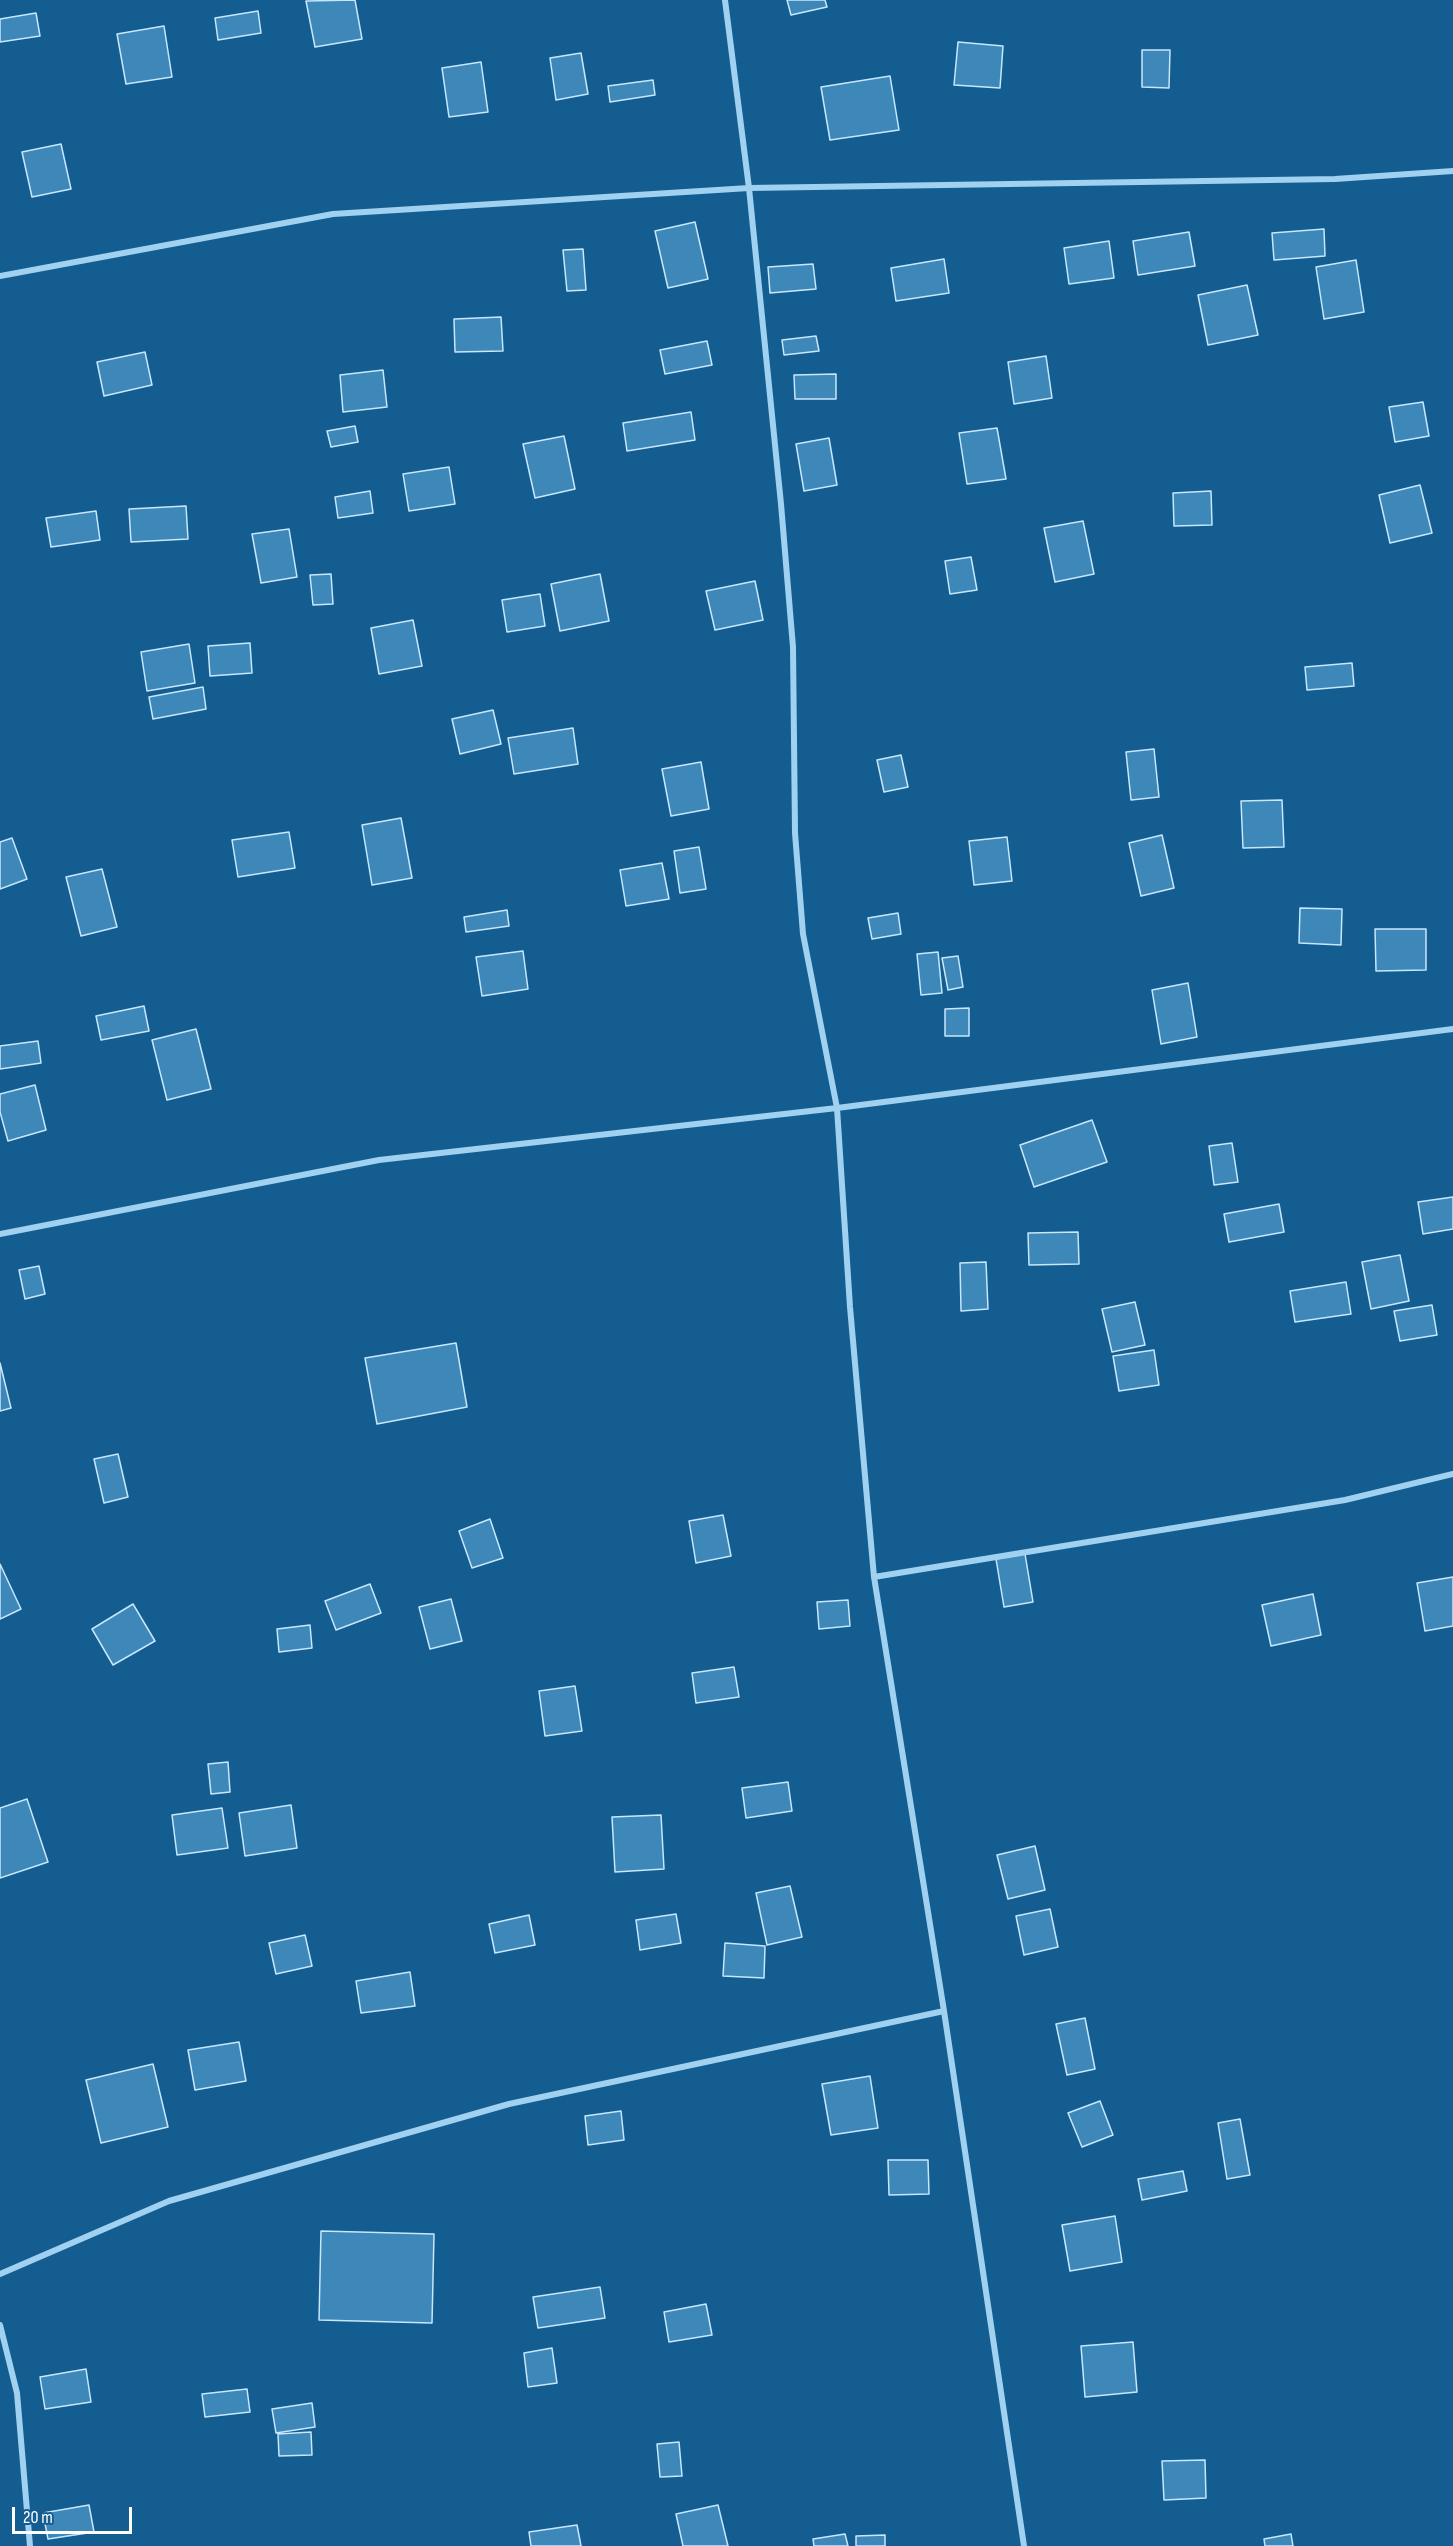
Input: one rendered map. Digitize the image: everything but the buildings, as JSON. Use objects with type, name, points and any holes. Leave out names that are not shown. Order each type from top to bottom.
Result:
[{"type":"street","points":[[725,0],[749,188],[793,647],[795,833],[803,934],[837,1108],[850,1307],[874,1577],[944,2011],[1024,2546]]},
{"type":"street","points":[[0,276],[333,214],[749,188],[1335,179],[1453,171]]},
{"type":"street","points":[[0,1234],[379,1160],[837,1108],[1453,1029]]},
{"type":"street","points":[[874,1577],[1345,1500],[1453,1474]]},
{"type":"street","points":[[0,2274],[169,2201],[509,2104],[944,2011]]},
{"type":"street","points":[[0,2325],[17,2393],[30,2546]]}]
